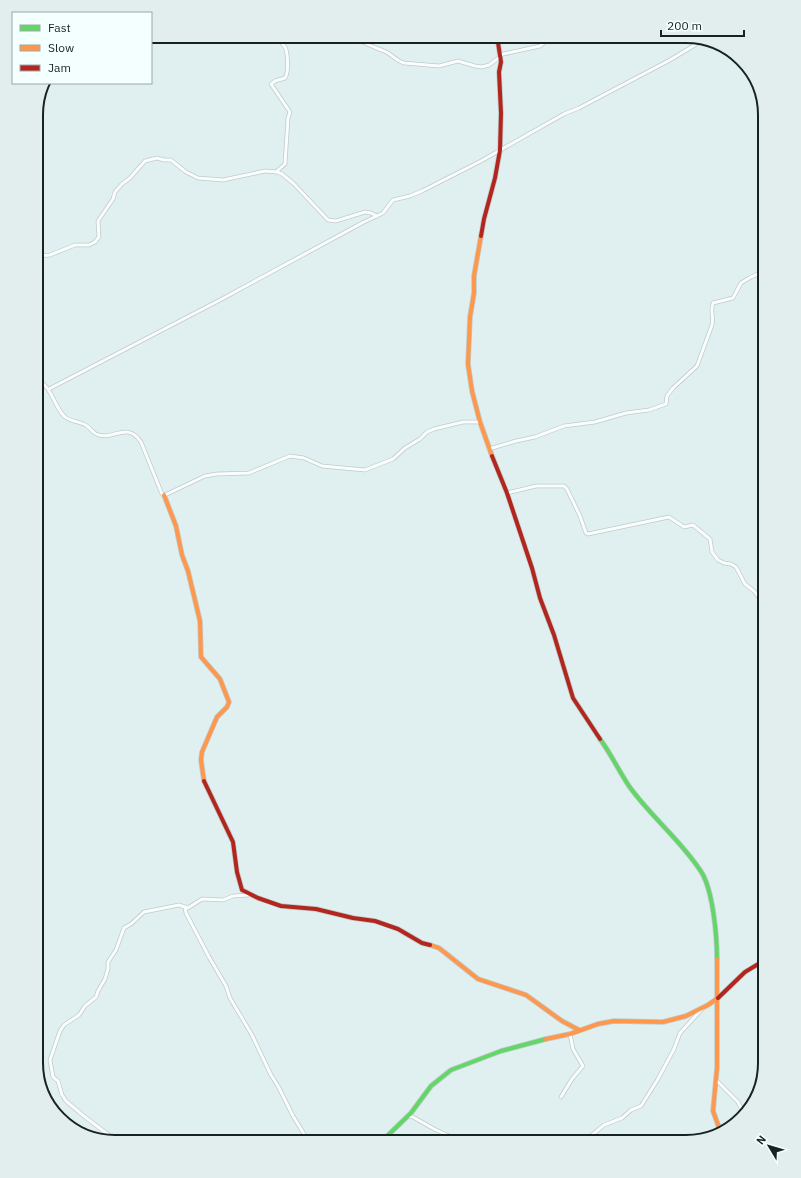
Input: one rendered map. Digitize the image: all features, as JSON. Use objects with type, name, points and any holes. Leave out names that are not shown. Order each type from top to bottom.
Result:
[{"type":"street","points":[[276,172],[285,164],[288,118],[290,112],[271,84],[285,78],[287,75],[288,66],[286,49],[282,43]]},
{"type":"street","points":[[365,43],[388,53],[401,62],[439,66],[458,60],[482,67],[489,65],[499,56],[540,46],[544,43]]},
{"type":"street","points":[[498,43],[501,113],[500,150],[495,178],[480,239],[474,276],[474,293],[469,328],[469,374],[480,422],[507,493],[532,568],[540,598],[554,635],[573,698],[609,752],[629,786],[656,819],[689,855],[704,878],[710,896],[717,945],[716,1080],[713,1110],[719,1127]]},
{"type":"street","points":[[49,390],[377,216],[385,211],[392,200],[418,193],[500,150],[564,114],[579,108],[670,60],[696,44]]},
{"type":"street","points":[[43,255],[72,246],[89,245],[95,242],[99,238],[98,223],[113,198],[114,193],[130,178],[143,162],[157,158],[171,160],[186,172],[198,178],[223,180],[265,171],[276,172],[282,174],[294,184],[328,220],[336,221],[365,212],[377,216]]},
{"type":"street","points":[[489,449],[535,437],[564,426],[595,422],[634,411],[649,410],[666,404],[668,394],[697,366],[712,325],[713,319],[711,309],[713,303],[733,298],[741,283],[751,276],[758,274]]},
{"type":"street","points":[[43,384],[46,385],[56,405],[64,416],[69,419],[86,425],[95,433],[103,435],[128,431],[138,438],[164,495],[176,526],[182,555],[188,571],[200,621],[201,658],[220,679],[229,702],[227,707],[217,717],[202,752],[201,765],[205,784],[233,842],[237,872],[242,890],[249,895],[281,906],[316,909],[353,918],[375,921],[398,929],[422,943],[439,948],[460,964],[470,974],[481,980],[526,995],[562,1021],[579,1030]]},
{"type":"street","points":[[164,495],[170,494],[206,476],[217,474],[249,473],[290,456],[304,458],[322,466],[365,470],[393,459],[405,448],[420,439],[427,432],[434,429],[463,422],[480,422]]},
{"type":"street","points":[[507,493],[536,486],[564,486],[567,489],[580,516],[586,534],[669,517],[684,527],[693,525],[710,539],[712,552],[718,560],[736,567],[745,584],[758,596]]},
{"type":"street","points":[[108,1135],[81,1115],[62,1095],[58,1081],[53,1077],[50,1060],[61,1028],[79,1014],[85,1006],[96,997],[105,979],[108,962],[116,950],[124,928],[131,924],[144,912],[179,905],[188,908],[202,899],[223,900],[233,896],[249,895]]},
{"type":"street","points":[[185,908],[186,913],[209,957],[226,986],[230,998],[252,1035],[271,1075],[305,1135]]},
{"type":"street","points":[[388,1135],[408,1116],[431,1086],[452,1070],[501,1051],[570,1034],[598,1024],[614,1021],[663,1022],[686,1016],[717,999],[745,972],[758,964]]},
{"type":"street","points":[[592,1135],[604,1125],[622,1118],[631,1110],[641,1106],[674,1050],[680,1033],[703,1008]]},
{"type":"street","points":[[561,1097],[572,1079],[583,1066],[573,1048],[570,1034]]},
{"type":"street","points":[[716,1080],[738,1102],[741,1109]]},
{"type":"street","points":[[408,1116],[413,1117],[447,1135]]},
{"type":"traffic: fast","points":[[600,739],[637,797],[686,851],[702,873],[712,902],[717,959]]},
{"type":"traffic: fast","points":[[388,1135],[411,1113],[431,1086],[451,1070],[501,1051],[546,1039]]},
{"type":"traffic: slow","points":[[481,236],[474,276],[474,293],[470,317],[468,364],[472,391],[480,422],[492,456]]},
{"type":"traffic: slow","points":[[164,495],[176,526],[182,555],[188,571],[200,621],[201,657],[220,679],[229,702],[227,707],[217,717],[202,752],[201,760],[204,781]]},
{"type":"traffic: slow","points":[[430,945],[439,948],[478,979],[526,995],[562,1021],[579,1030]]},
{"type":"traffic: slow","points":[[717,959],[717,1068],[713,1111],[719,1127]]},
{"type":"traffic: slow","points":[[546,1039],[570,1034],[598,1024],[614,1021],[663,1022],[686,1016],[718,998]]},
{"type":"traffic: jam","points":[[481,236],[500,150],[501,113],[499,72],[501,62],[498,43]]},
{"type":"traffic: jam","points":[[492,456],[507,493],[532,568],[540,598],[554,635],[573,698],[600,739]]},
{"type":"traffic: jam","points":[[204,781],[233,842],[237,872],[242,890],[258,898],[281,906],[316,909],[353,918],[375,921],[398,929],[422,943],[430,945]]},
{"type":"traffic: jam","points":[[718,998],[745,972],[758,964]]}]
